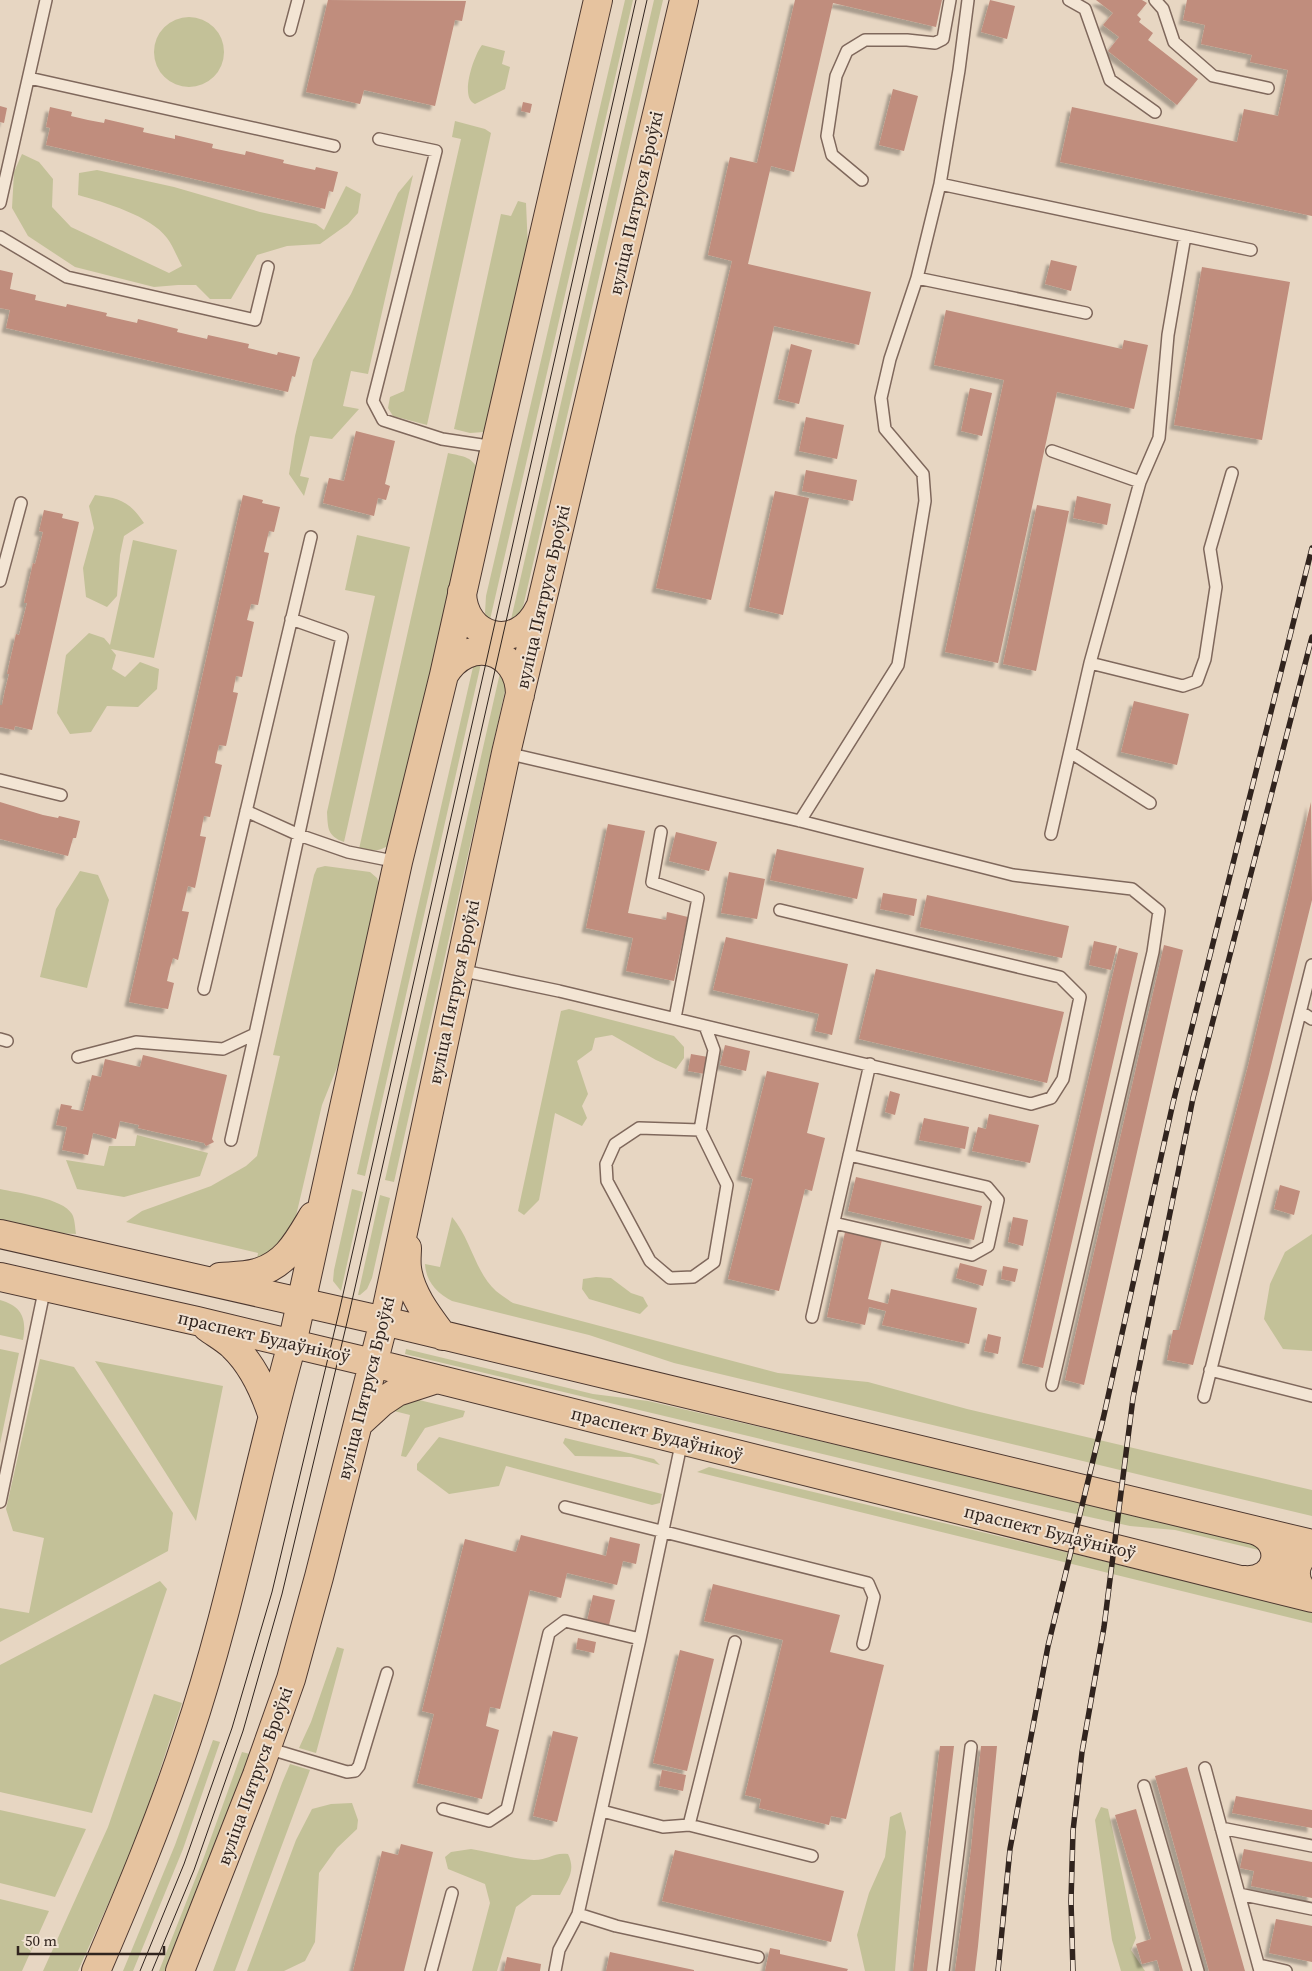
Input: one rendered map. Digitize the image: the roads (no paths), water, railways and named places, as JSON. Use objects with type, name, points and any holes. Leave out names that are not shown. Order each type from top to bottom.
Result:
[{"type":"main road","points":[[96,1971],[146,1854],[188,1738],[234,1582],[272,1414],[292,1344],[398,862],[444,675],[598,0]]},
{"type":"main road","name":"вуліца Пятруся Броўкі","points":[[180,1971],[267,1748],[291,1679],[319,1577],[384,1321],[506,753],[684,0]]},
{"type":"main road","points":[[462,592],[462,602],[470,621],[482,631],[497,636],[506,636],[523,630],[536,617],[540,609]]},
{"type":"main road","points":[[444,675],[456,659],[464,654],[483,650],[493,652],[511,664],[520,684],[520,695]]},
{"type":"main road","points":[[199,1279],[256,1274],[279,1264],[288,1256],[300,1239],[323,1199]]},
{"type":"main road","points":[[408,1214],[407,1268],[419,1300],[443,1336]]},
{"type":"main road","points":[[0,1234],[384,1321],[1312,1544]]},
{"type":"main road","name":"праспект Будаўнікоў","points":[[0,1277],[198,1321],[373,1363],[1312,1597]]},
{"type":"main road","points":[[198,1321],[233,1346],[245,1361],[264,1391],[272,1414]]},
{"type":"main road","points":[[358,1424],[382,1402],[397,1392],[437,1379]]},
{"type":"main road","points":[[1244,1580],[1260,1579],[1272,1568],[1275,1561],[1276,1553],[1269,1538],[1254,1530]]},
{"type":"main road","points":[[1312,1549],[1300,1558],[1295,1574],[1301,1589],[1312,1597]]},
{"type":"lane","points":[[0,202],[46,0]]},
{"type":"lane","points":[[290,30],[298,0]]},
{"type":"lane","points":[[862,180],[832,155],[828,136],[836,76],[847,51],[866,40],[907,40],[935,44],[943,39],[950,0]]},
{"type":"lane","points":[[800,821],[898,665],[925,501],[922,474],[885,429],[881,398],[890,360],[918,278],[940,184],[959,70],[968,0]]},
{"type":"lane","points":[[1069,0],[1086,9],[1110,80],[1155,112]]},
{"type":"lane","points":[[1155,0],[1163,9],[1174,42],[1213,76],[1268,88]]},
{"type":"lane","points":[[28,78],[334,146]]},
{"type":"lane","points":[[379,139],[436,150],[373,401],[383,420],[442,438],[495,447]]},
{"type":"lane","points":[[940,184],[1251,250]]},
{"type":"lane","points":[[1051,834],[1090,663],[1140,482],[1159,438],[1168,335],[1185,236]]},
{"type":"lane","points":[[0,237],[68,277],[255,320],[268,267]]},
{"type":"lane","points":[[918,278],[1086,313]]},
{"type":"lane","points":[[1052,451],[1140,482]]},
{"type":"lane","points":[[1090,663],[1183,686],[1197,681],[1205,660],[1216,587],[1210,549],[1232,473]]},
{"type":"lane","points":[[0,581],[5,545],[21,503]]},
{"type":"lane","points":[[204,988],[311,537]]},
{"type":"lane","points":[[231,1140],[342,637],[291,619]]},
{"type":"lane","points":[[1070,752],[1150,803]]},
{"type":"lane","points":[[506,753],[800,821],[1013,875],[1132,889],[1158,911],[1153,952],[1052,1385]]},
{"type":"lane","points":[[0,780],[61,794]]},
{"type":"lane","points":[[246,811],[299,835],[348,852],[398,862]]},
{"type":"lane","points":[[661,832],[652,882],[698,898],[676,1018]]},
{"type":"lane","points":[[459,970],[676,1018],[1032,1104],[1051,1098],[1063,1079],[1080,997],[1060,977],[780,910]]},
{"type":"lane","points":[[1204,1397],[1312,965]]},
{"type":"lane","points":[[1301,1012],[1312,1020]]},
{"type":"lane","points":[[700,1130],[639,1128],[615,1144],[606,1164],[607,1181],[650,1261],[670,1278],[693,1276],[714,1262],[727,1185],[700,1130],[714,1050],[706,1026]]},
{"type":"lane","points":[[78,1056],[136,1042],[223,1049],[255,1034]]},
{"type":"lane","points":[[812,1316],[870,1064]]},
{"type":"lane","points":[[834,1223],[972,1255],[988,1246],[998,1200],[987,1187],[849,1155]]},
{"type":"lane","points":[[0,1502],[45,1287]]},
{"type":"lane","points":[[1210,1370],[1312,1396]]},
{"type":"lane","points":[[555,1971],[559,1950],[578,1914],[664,1532],[682,1440]]},
{"type":"lane","points":[[565,1507],[868,1583],[874,1597],[863,1644]]},
{"type":"lane","points":[[443,1809],[489,1821],[506,1809],[549,1633],[565,1620],[640,1639]]},
{"type":"lane","points":[[688,1824],[735,1642]]},
{"type":"lane","points":[[267,1748],[347,1772],[354,1771],[359,1766],[387,1673]]},
{"type":"lane","points":[[943,1971],[971,1747]]},
{"type":"lane","points":[[1205,1768],[1260,1968],[1286,1971]]},
{"type":"lane","points":[[1144,1786],[1198,1971]]},
{"type":"lane","points":[[602,1811],[663,1828],[688,1824],[812,1856]]},
{"type":"lane","points":[[1222,1828],[1312,1846]]},
{"type":"lane","points":[[432,1971],[452,1893]]},
{"type":"lane","points":[[1239,1894],[1312,1909]]},
{"type":"lane","points":[[578,1914],[616,1926],[758,1957]]},
{"type":"tram line","points":[[140,1971],[184,1864],[232,1728],[272,1592],[339,1312],[636,0]]},
{"type":"tram line","points":[[152,1971],[194,1870],[243,1731],[282,1594],[349,1314],[647,0]]},
{"type":"railway","points":[[998,1971],[1010,1849],[1048,1646],[1104,1415],[1173,1103],[1312,548]]},
{"type":"railway","points":[[1073,1971],[1071,1901],[1073,1831],[1082,1752],[1104,1627],[1133,1398],[1193,1098],[1312,637]]}]
